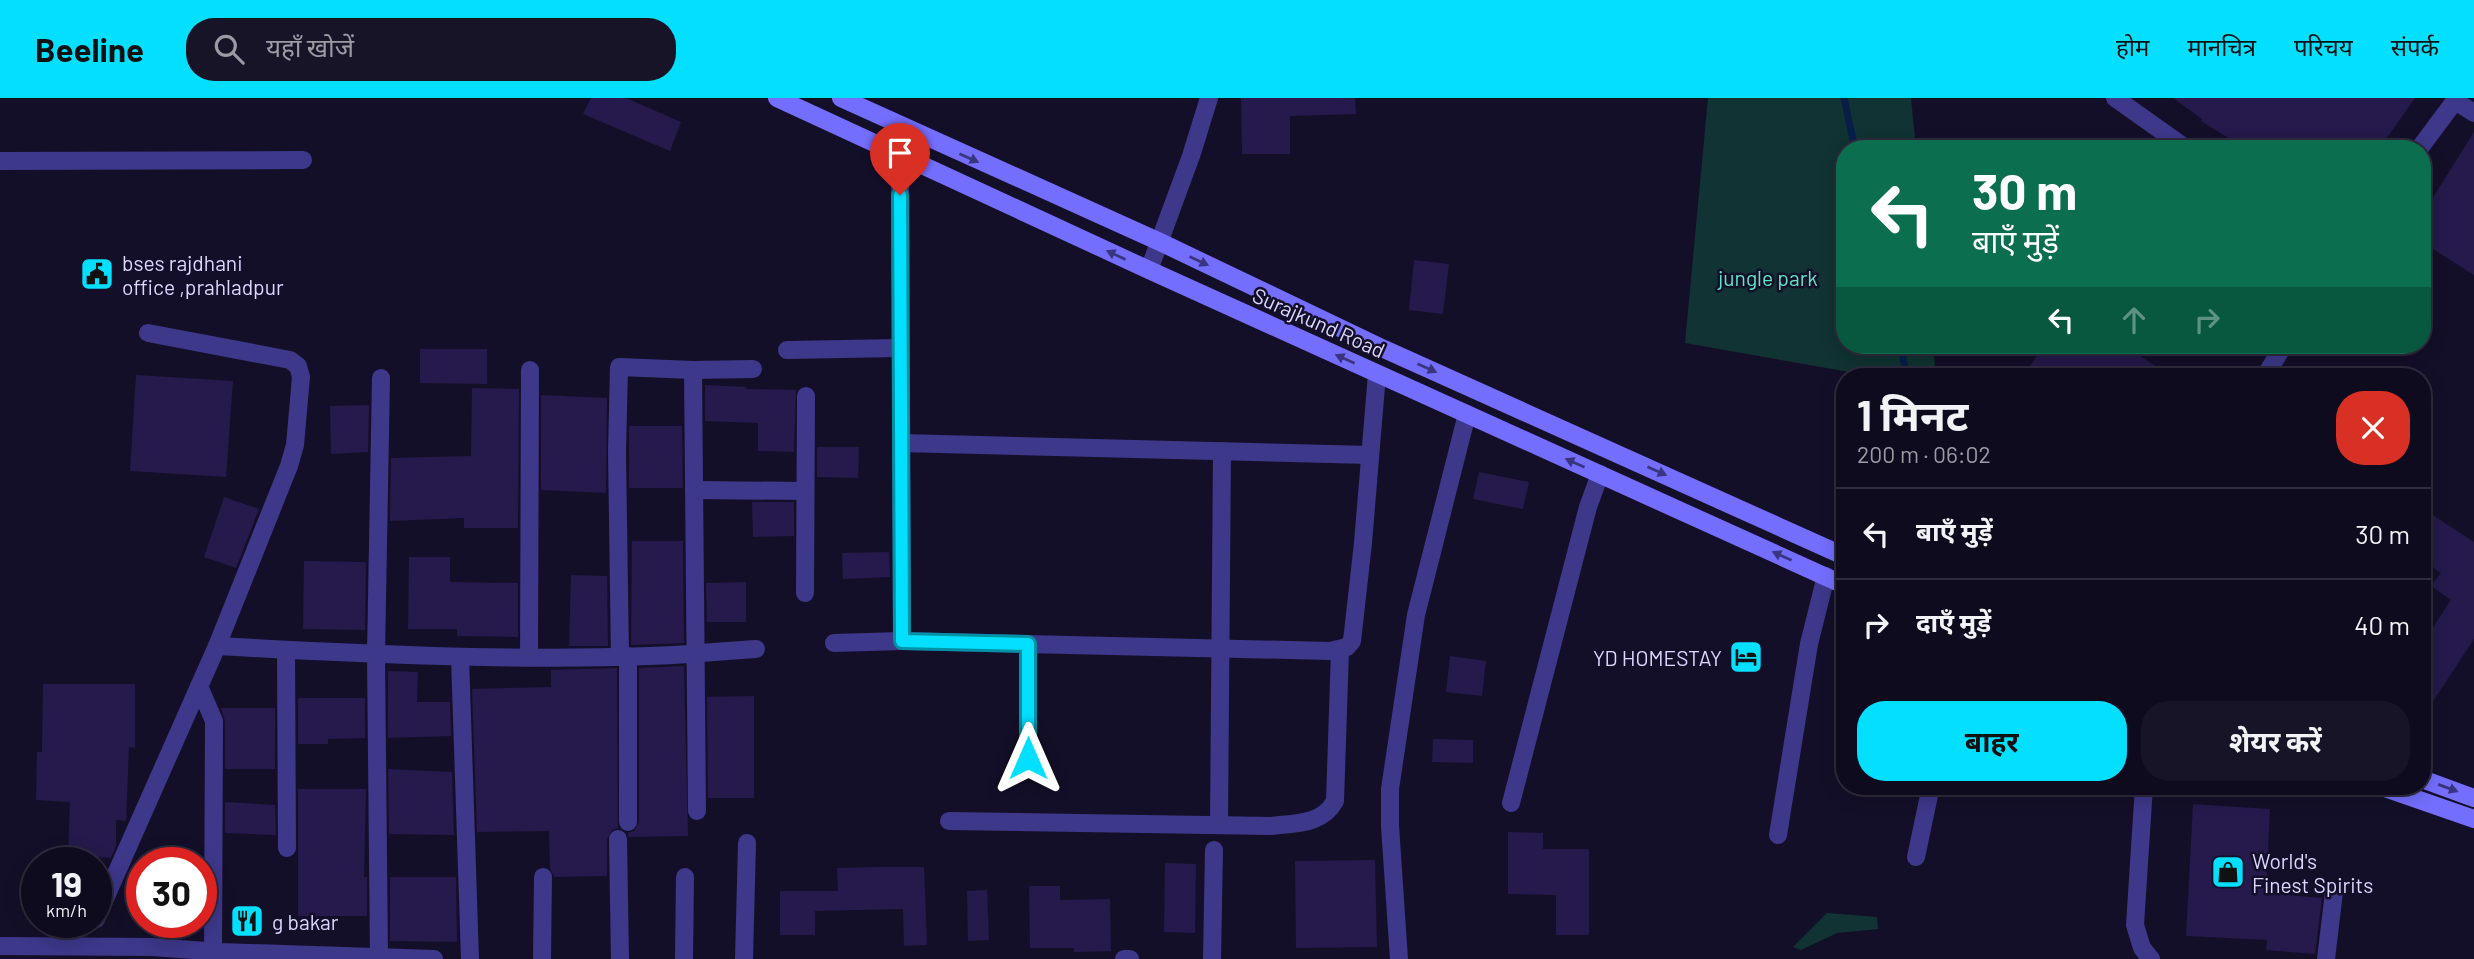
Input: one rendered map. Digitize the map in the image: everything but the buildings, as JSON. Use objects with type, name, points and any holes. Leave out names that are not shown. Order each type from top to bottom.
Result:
[{"type":"main road","name":"Surajkund Road","points":[[777,98],[1377,374],[1836,581]]},
{"type":"main road","name":"Surajkund Road","points":[[841,98],[1160,242],[1384,349],[1836,552]]},
{"type":"main road","points":[[2431,782],[2474,798]]},
{"type":"main road","points":[[2405,795],[2474,819]]},
{"type":"street","points":[[1149,270],[1191,156],[1209,98]]},
{"type":"street","points":[[2115,98],[2174,140]]},
{"type":"street","points":[[2426,140],[2456,99],[2474,113]]},
{"type":"street","points":[[900,156],[902,641]]},
{"type":"street","points":[[0,161],[303,160]]},
{"type":"street","points":[[112,884],[217,646],[289,466],[295,445],[301,377],[298,366],[290,360],[148,333]]},
{"type":"street","points":[[787,350],[899,348]]},
{"type":"street","points":[[628,822],[617,452],[619,368],[752,369]]},
{"type":"street","points":[[529,657],[530,370]]},
{"type":"street","points":[[693,370],[697,811]]},
{"type":"street","points":[[834,642],[1340,650],[1347,647],[1352,641],[1377,374]]},
{"type":"street","points":[[379,958],[376,655],[381,378]]},
{"type":"street","points":[[805,593],[807,396]]},
{"type":"street","points":[[1399,959],[1390,789],[1416,615],[1467,414]]},
{"type":"street","points":[[901,443],[1370,455]]},
{"type":"street","points":[[1219,824],[1222,451]]},
{"type":"street","points":[[1511,803],[1588,506],[1600,474]]},
{"type":"street","points":[[694,490],[805,491]]},
{"type":"street","points":[[1779,835],[1809,645],[1826,576]]},
{"type":"street","points":[[1028,644],[1028,758]]},
{"type":"street","points":[[217,646],[460,657],[624,657],[756,649]]},
{"type":"street","points":[[286,650],[287,848]]},
{"type":"street","points":[[949,821],[1270,826],[1313,821],[1329,812],[1335,801],[1340,650]]},
{"type":"street","points":[[460,657],[470,959]]},
{"type":"street","points":[[199,686],[214,721],[218,954]]},
{"type":"street","points":[[1916,857],[1929,795]]},
{"type":"street","points":[[2143,795],[2135,925],[2142,948],[2151,959]]},
{"type":"street","points":[[618,839],[620,959]]},
{"type":"street","points":[[744,959],[747,844]]},
{"type":"street","points":[[1212,959],[1214,850]]},
{"type":"street","points":[[542,959],[543,877]]},
{"type":"street","points":[[684,959],[685,877]]},
{"type":"street","points":[[2326,959],[2334,892]]},
{"type":"street","points":[[81,954],[88,938]]},
{"type":"street","points":[[0,946],[81,954],[434,959]]},
{"type":"street","points":[[1124,959],[1130,959]]},
{"type":"green space","name":"jungle park","points":[[1708,98],[1911,98],[1915,140],[1836,140],[1836,354],[1934,354],[1935,368],[1836,370],[1685,343]]},
{"type":"green space","points":[[1827,913],[1877,917],[1878,929],[1837,933],[1801,950],[1793,947]]},
{"type":"waterway","points":[[1844,98],[1853,140]]},
{"type":"waterway","points":[[1902,354],[1905,368]]},
{"type":"place","name":"bses rajdhani office ,prahladpur","points":[[97,274]]},
{"type":"place","name":"YD HOMESTAY","points":[[1746,657]]},
{"type":"place","name":"World's Finest Spirits","points":[[2228,872]]},
{"type":"place","name":"g bakar","points":[[247,921]]},
{"type":"route","points":[[900,195],[902,641],[1028,644],[1028,758]]}]
